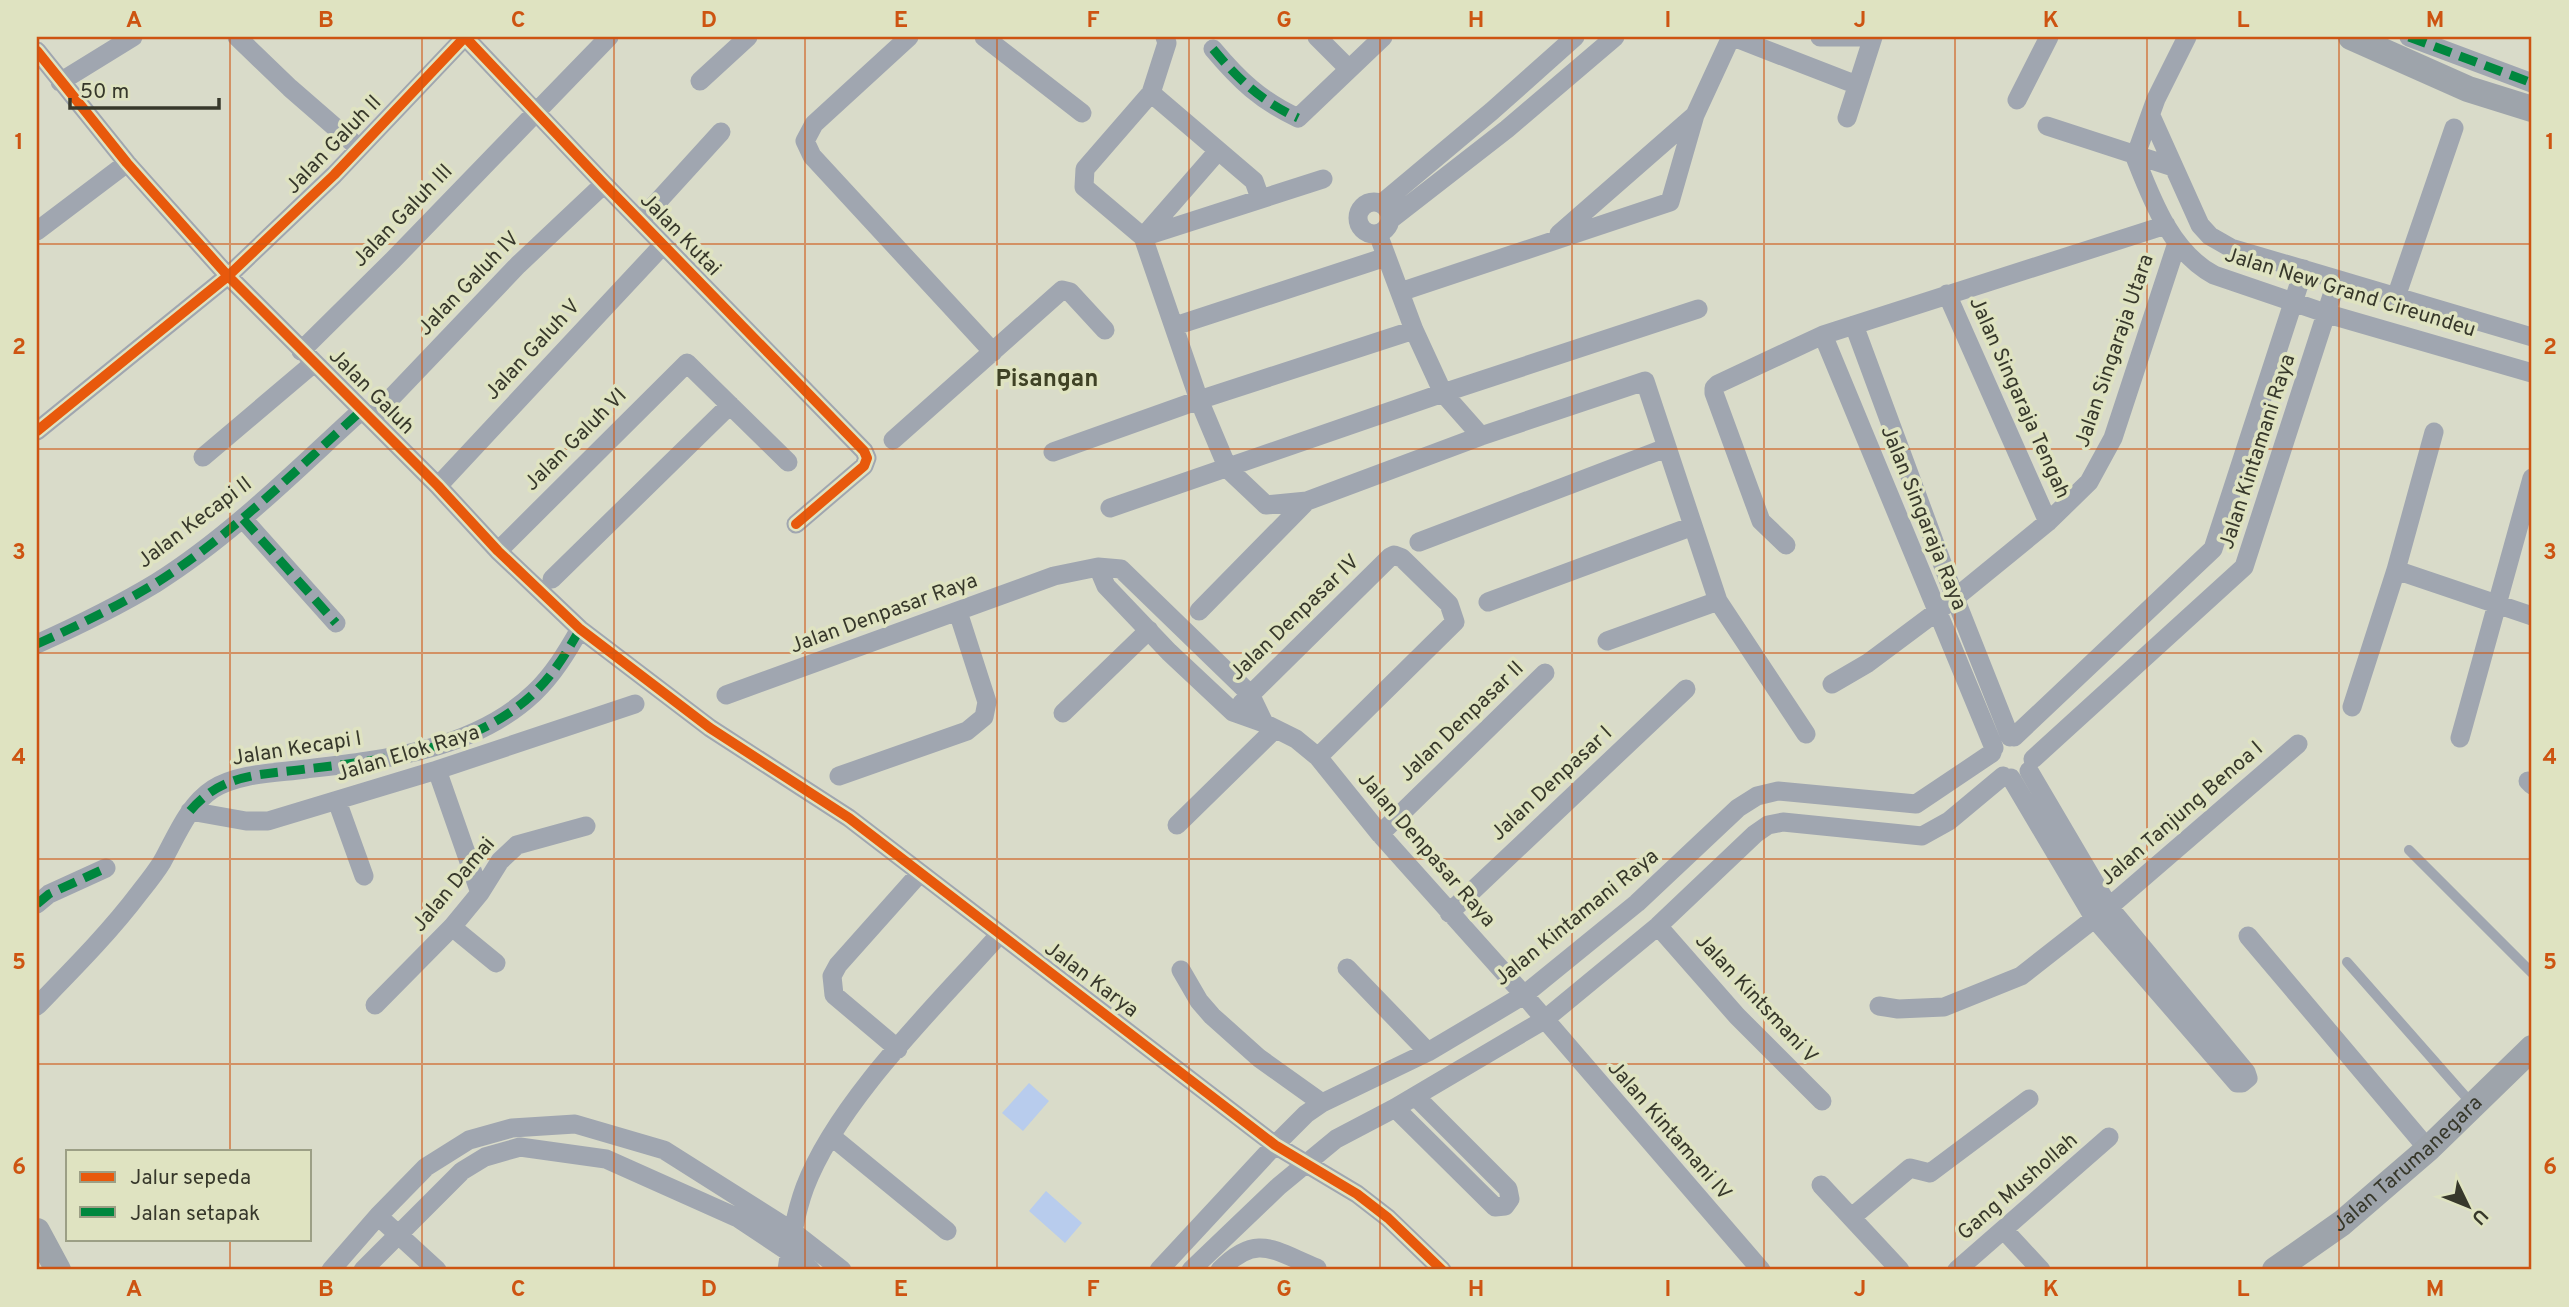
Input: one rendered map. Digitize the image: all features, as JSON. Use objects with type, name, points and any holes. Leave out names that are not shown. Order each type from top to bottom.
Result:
[{"type":"street","points":[[60,82],[133,37]]},
{"type":"street","points":[[237,37],[359,148]]},
{"type":"street","name":"Jalan Galuh II","points":[[37,432],[228,276],[334,175],[465,37]]},
{"type":"street","name":"Jalan Kutai","points":[[465,37],[864,451],[867,458],[864,466],[796,524]]},
{"type":"street","name":"Jalan Galuh III","points":[[202,457],[308,357],[393,260],[609,37]]},
{"type":"street","points":[[700,82],[748,37]]},
{"type":"street","points":[[909,37],[814,124],[805,141],[812,156],[993,352]]},
{"type":"street","points":[[984,37],[1082,113]]},
{"type":"street","points":[[1166,37],[1167,43],[1152,93],[1085,169],[1084,187],[1143,237],[1199,400],[1228,469],[1266,505],[1266,543]]},
{"type":"street","points":[[1317,37],[1349,69]]},
{"type":"street","points":[[1213,49],[1246,86],[1270,105],[1298,118],[1383,37]]},
{"type":"street","points":[[1481,436],[1443,393],[1414,330],[1386,257],[1383,219],[1492,111],[1575,37]]},
{"type":"street","points":[[1400,292],[1670,202],[1695,115],[1732,37],[1857,85]]},
{"type":"street","points":[[1820,37],[1873,37],[1847,118]]},
{"type":"street","points":[[2017,100],[2049,37]]},
{"type":"street","points":[[2135,156],[2156,99],[2188,37]]},
{"type":"street","points":[[2351,37],[2406,44],[2532,82]]},
{"type":"street","points":[[1383,219],[1507,129],[1611,39]]},
{"type":"street","points":[[2406,44],[2469,89],[2523,106]]},
{"type":"street","name":"Jalan Galuh","points":[[37,51],[127,163],[228,276],[438,486],[498,551],[580,629],[710,728]]},
{"type":"street","points":[[1152,93],[1254,181],[1260,198]]},
{"type":"street","points":[[1492,111],[1507,129]]},
{"type":"street","points":[[1553,239],[1695,115]]},
{"type":"street","points":[[2151,116],[2200,225],[2210,236],[2231,248],[2532,337]]},
{"type":"street","points":[[2047,126],[2173,167]]},
{"type":"street","points":[[2396,297],[2454,128]]},
{"type":"street","points":[[640,221],[721,132]]},
{"type":"street","points":[[1143,237],[1218,151]]},
{"type":"street","name":"Jalan New Grand Cireundeu","points":[[2135,156],[2166,225],[2177,243],[2201,269],[2328,314],[2532,373]]},
{"type":"street","points":[[37,231],[127,163]]},
{"type":"street","points":[[1143,237],[1323,179]]},
{"type":"street","name":"Jalan Galuh IV","points":[[366,414],[604,184]]},
{"type":"street","points":[[1786,545],[1761,521],[1714,388],[1718,384],[1823,335],[2166,225]]},
{"type":"street","name":"Jalan Singaraja Utara","points":[[1832,684],[1868,663],[1955,598],[2048,522],[2089,482],[2113,438],[2177,243]]},
{"type":"street","name":"Jalan Galuh V","points":[[438,486],[663,245]]},
{"type":"street","points":[[1175,326],[1386,257]]},
{"type":"street","name":"Jalan Kintamani Raya","points":[[1159,1270],[1306,1114],[1322,1103],[1428,1052],[1524,995],[1637,903],[1738,808],[1757,796],[1778,791],[1916,804],[2002,744],[2213,550],[2304,270]]},
{"type":"street","name":"Jalan Kintamani Raya","points":[[1783,822],[1922,836],[1949,821],[2019,771],[2244,567],[2337,280]]},
{"type":"street","points":[[893,440],[1062,290],[1070,292],[1105,330]]},
{"type":"street","name":"Jalan Singaraja Tengah","points":[[1947,294],[2048,522]]},
{"type":"street","points":[[1110,508],[1443,393],[1698,309]]},
{"type":"street","name":"Jalan Singaraja Raya","points":[[1854,325],[1955,598],[2002,744]]},
{"type":"street","points":[[1053,452],[1199,400],[1414,330]]},
{"type":"street","name":"Jalan Singaraja Raya","points":[[1823,335],[1937,612],[2002,744]]},
{"type":"street","name":"Jalan Galuh VI","points":[[498,551],[687,363],[730,405]]},
{"type":"street","points":[[1266,505],[1307,501],[1481,436],[1645,381],[1717,601],[1806,734]]},
{"type":"street","points":[[552,579],[730,405],[788,462]]},
{"type":"street","name":"Jalan Kecapi II","points":[[37,644],[159,581],[243,519],[366,414]]},
{"type":"street","points":[[2352,707],[2396,570],[2434,432]]},
{"type":"street","points":[[1871,452],[1898,443]]},
{"type":"street","points":[[1419,542],[1666,448]]},
{"type":"street","points":[[2460,737],[2532,478]]},
{"type":"street","points":[[1199,611],[1307,501]]},
{"type":"street","points":[[243,519],[335,623]]},
{"type":"street","points":[[1488,602],[1693,526]]},
{"type":"street","name":"Jalan Denpasar IV","points":[[1233,712],[1390,557],[1394,555],[1402,558],[1450,604],[1455,622],[1318,757]]},
{"type":"street","name":"Jalan Denpasar Raya","points":[[1098,567],[1106,586],[1233,712],[1296,738],[1318,757],[1380,834],[1544,1020]]},
{"type":"street","name":"Jalan Denpasar Raya","points":[[726,695],[1054,576],[1098,567],[1121,569],[1250,694],[1269,726]]},
{"type":"street","points":[[2396,570],[2532,615]]},
{"type":"street","points":[[1607,641],[1717,601]]},
{"type":"street","points":[[839,776],[967,731],[984,717],[987,702],[958,612]]},
{"type":"street","name":"Jalan Kecapi I","points":[[37,1006],[92,950],[134,901],[160,865],[190,811],[210,791],[233,780],[370,762],[438,745],[481,728],[512,711],[534,693],[558,664],[580,629]]},
{"type":"street","points":[[1063,713],[1149,630]]},
{"type":"street","name":"Jalan Denpasar II","points":[[1380,834],[1545,673]]},
{"type":"street","name":"Jalan Denpasar I","points":[[1448,913],[1686,689]]},
{"type":"street","name":"Jalan Elok Raya","points":[[190,811],[246,821],[268,821],[437,770],[635,704]]},
{"type":"street","points":[[1177,825],[1269,726]]},
{"type":"street","name":"Jalan Karya","points":[[710,728],[849,818],[1275,1145],[1357,1194],[1442,1270]]},
{"type":"street","points":[[2019,771],[2029,744],[2022,739],[2002,744],[1993,766],[2019,771],[2102,912],[2237,1083],[2245,1081],[2248,1078],[2246,1072],[2102,912]]},
{"type":"street","name":"Jalan Tanjung Benoa I","points":[[1879,1006],[1898,1009],[1944,1007],[2021,976],[2102,912],[2298,744]]},
{"type":"street","points":[[437,770],[480,893]]},
{"type":"street","points":[[1192,1270],[1304,1164],[1336,1139],[1395,1108],[1544,1020],[1658,926],[1755,834],[1768,825],[1783,822],[1778,791]]},
{"type":"street","points":[[337,801],[364,876]]},
{"type":"street","name":"Jalan Damai","points":[[376,1005],[452,927],[480,893],[500,861],[517,845],[586,826]]},
{"type":"street","points":[[37,904],[49,894],[106,868]]},
{"type":"street","points":[[898,1049],[834,995],[832,976],[838,965],[920,873]]},
{"type":"street","name":"Jalan Kintsmani V","points":[[1658,926],[1737,1016],[1822,1101]]},
{"type":"street","points":[[452,927],[496,963]]},
{"type":"street","points":[[788,1261],[792,1231],[805,1187],[831,1136],[898,1049],[999,934]]},
{"type":"street","points":[[2248,936],[2428,1149]]},
{"type":"street","points":[[1347,968],[1428,1052]]},
{"type":"street","points":[[1181,970],[1199,1001],[1212,1016],[1259,1058],[1322,1103]]},
{"type":"street","name":"Jalan Kintamani IV","points":[[1544,1020],[1760,1270]]},
{"type":"street","name":"Jalan Tarumanegara","points":[[2275,1270],[2342,1223],[2428,1149],[2532,1048]]},
{"type":"street","points":[[1395,1108],[1495,1207],[1505,1206],[1510,1199],[1508,1189],[1415,1096]]},
{"type":"street","points":[[1852,1217],[1910,1168],[1930,1173],[2029,1100]]},
{"type":"street","points":[[331,1270],[426,1167],[469,1140],[512,1128],[575,1124],[664,1150],[792,1231],[842,1270]]},
{"type":"street","points":[[831,1136],[947,1231]]},
{"type":"street","name":"Gang Mushollah","points":[[1956,1270],[2109,1137]]},
{"type":"street","points":[[353,1244],[373,1267],[398,1235],[462,1171],[485,1157],[520,1147],[606,1159],[738,1219],[788,1261],[811,1270]]},
{"type":"street","points":[[1821,1185],[1900,1270]]},
{"type":"street","points":[[378,1216],[437,1270]]},
{"type":"street","points":[[2004,1230],[2041,1270]]},
{"type":"street","points":[[37,1231],[58,1270]]},
{"type":"street","points":[[1220,1270],[1232,1258],[1255,1246],[1268,1248],[1317,1268]]},
{"type":"lane","points":[[2523,106],[2532,82]]},
{"type":"lane","points":[[2409,850],[2532,973]]},
{"type":"lane","points":[[2347,962],[2473,1105]]},
{"type":"water","points":[[1029,1083],[1049,1101],[1023,1131],[1002,1113]]},
{"type":"water","points":[[1046,1191],[1082,1223],[1065,1243],[1029,1211]]},
{"type":"marked path","points":[[2409,37],[2532,83]]},
{"type":"marked path","points":[[1213,49],[1251,89],[1298,118]]},
{"type":"marked path","points":[[37,644],[127,600],[184,564],[263,501],[362,410]]},
{"type":"marked path","points":[[243,519],[336,623]]},
{"type":"marked path","points":[[190,811],[215,789],[243,778],[396,756],[456,740],[484,728],[510,712],[541,686],[580,629]]},
{"type":"marked path","points":[[37,904],[49,894],[106,868]]},
{"type":"cycle path","points":[[37,431],[228,276],[334,175],[465,37],[864,451],[867,458],[864,466],[796,524]]},
{"type":"cycle path","points":[[37,51],[127,163],[228,276],[438,486],[498,551],[580,629],[710,728],[849,818],[1275,1145],[1357,1194],[1388,1218],[1442,1270]]},
{"type":"district","name":"Pisangan","points":[[1047,380]]}]
